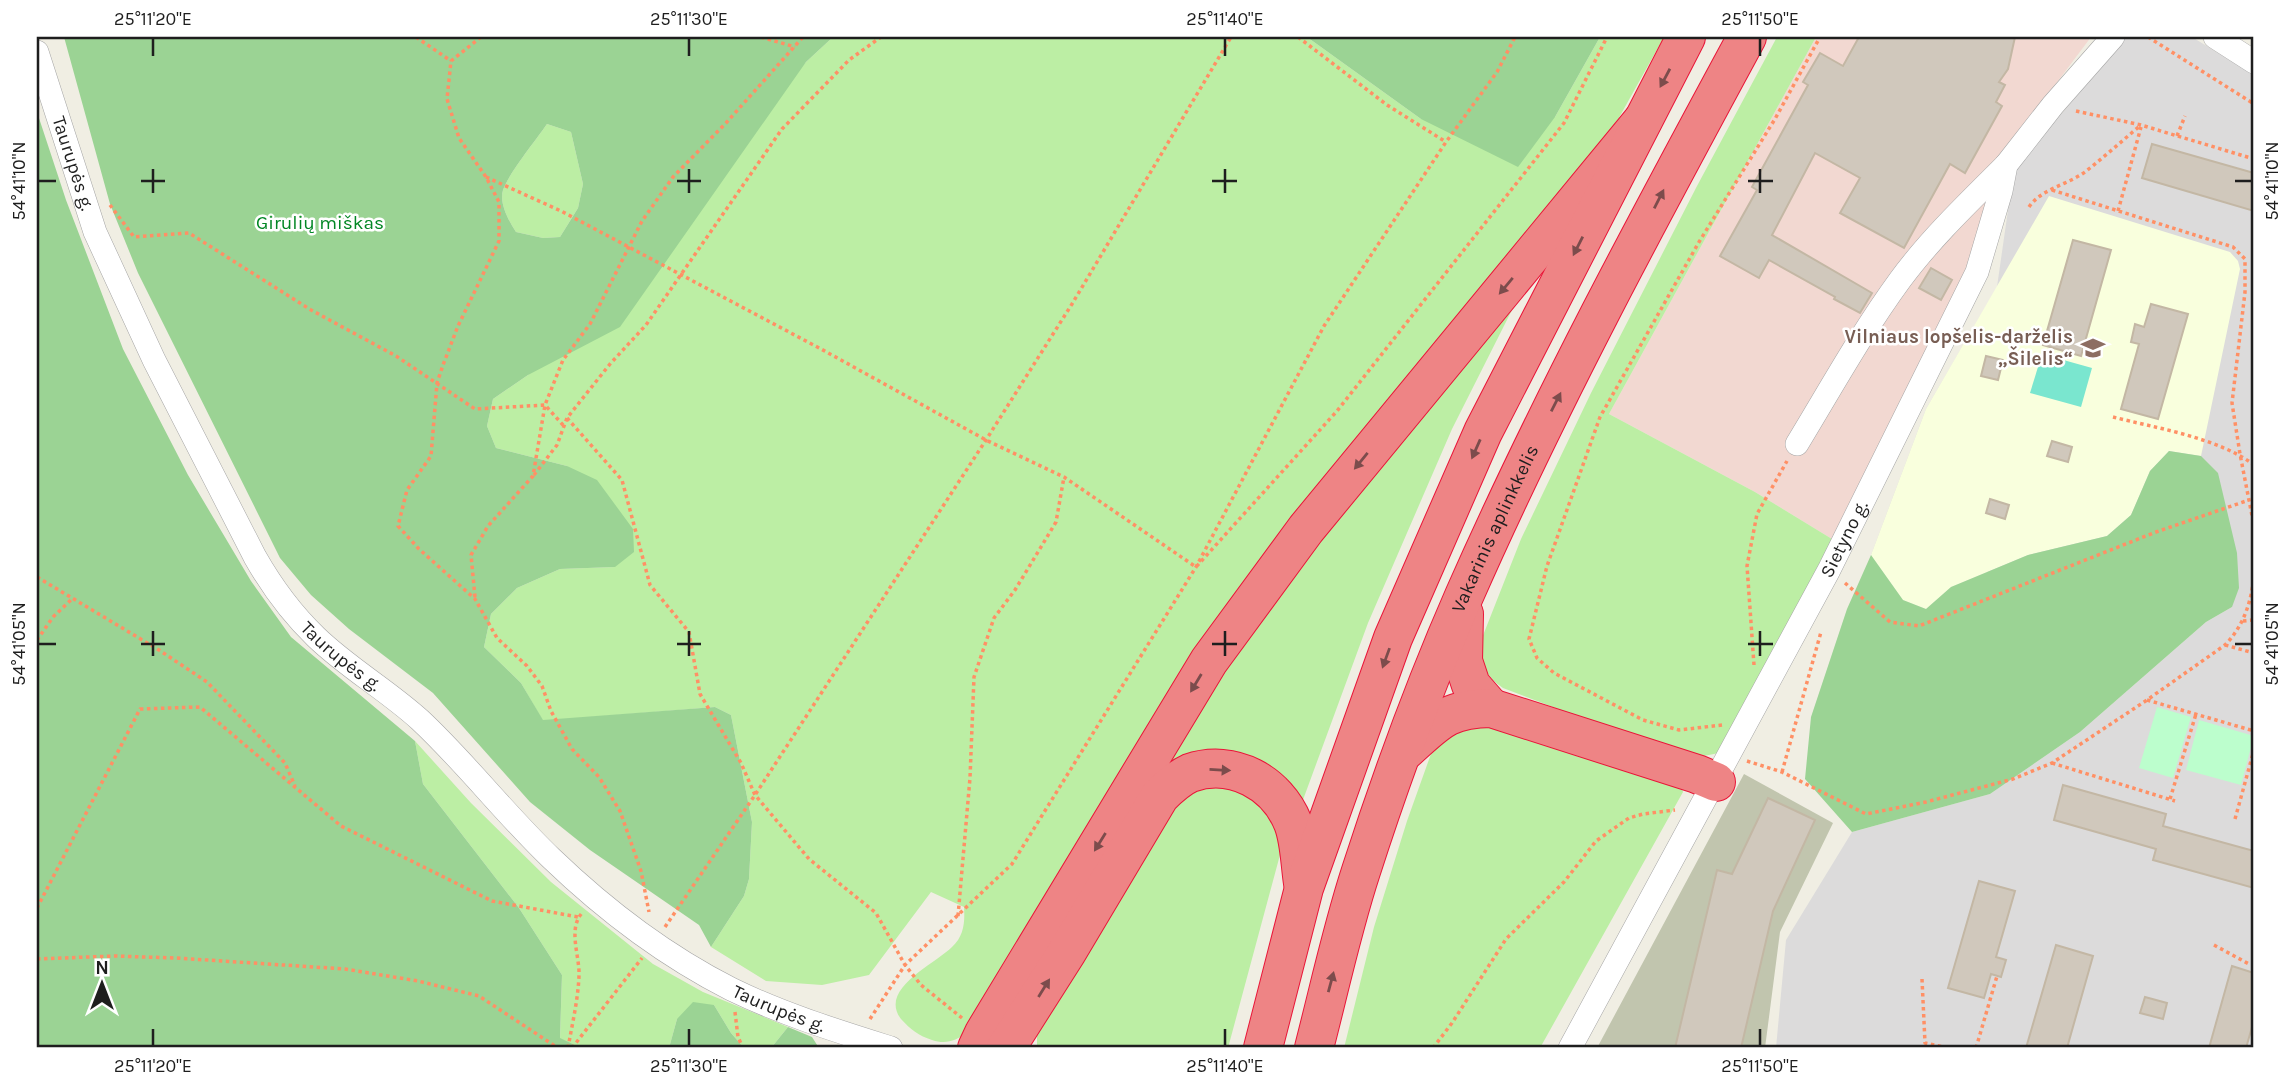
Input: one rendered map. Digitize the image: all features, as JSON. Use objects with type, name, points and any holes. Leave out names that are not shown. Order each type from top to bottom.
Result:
[{"type":"highway","points":[[1263,1048],[1304,888],[1393,638],[1478,444],[1686,37]]},
{"type":"highway","name":"Vakarinis aplinkkelis","points":[[1314,1048],[1360,873],[1402,754],[1464,596],[1531,454],[1655,206],[1747,37]]},
{"type":"highway","points":[[989,1043],[1209,661],[1306,529],[1643,120]]},
{"type":"highway","points":[[1464,596],[1463,661],[1471,685],[1491,708]]},
{"type":"highway","points":[[1402,754],[1435,724],[1452,713],[1469,708],[1491,708],[1697,774],[1723,769]]},
{"type":"highway","points":[[989,1043],[1067,952],[1160,796],[1173,783],[1189,774],[1228,770],[1252,777],[1268,787],[1294,825],[1304,888]]},
{"type":"street","name":"Sietyno g.","points":[[1570,1048],[1829,570],[1977,272],[2006,165],[2053,105],[2113,37]]},
{"type":"street","points":[[2214,37],[2254,62]]},
{"type":"street","name":"Taurupės g.","points":[[37,52],[96,232],[124,297],[242,533],[273,589],[293,614],[317,639],[422,722],[515,822],[597,899],[654,942],[733,989],[858,1038],[891,1048]]},
{"type":"street","points":[[1797,444],[1855,345],[1901,278],[1927,246],[2006,165]]},
{"type":"path","points":[[416,37],[451,61]]},
{"type":"path","points":[[481,37],[451,61],[447,99],[460,138],[499,202],[499,241],[458,326],[437,383],[437,406],[430,456],[407,490],[398,526],[419,549],[475,599],[497,638],[527,666],[542,686],[551,711],[572,749],[599,777],[620,811],[641,871],[654,942]]},
{"type":"path","points":[[761,37],[795,47]]},
{"type":"path","points":[[533,476],[545,405],[562,360],[590,324],[642,220],[673,177],[803,37]]},
{"type":"path","points":[[475,599],[471,555],[488,526],[557,445],[567,418],[610,364],[646,325],[782,129],[849,60],[881,37]]},
{"type":"path","points":[[570,1048],[654,942],[755,795],[1072,304],[1231,37]]},
{"type":"path","points":[[1298,37],[1387,105],[1446,142]]},
{"type":"path","points":[[858,1038],[905,965],[1012,864],[1196,567],[1324,326],[1446,142],[1497,72],[1515,37]]},
{"type":"path","points":[[1196,567],[1337,411],[1564,123],[1607,37]]},
{"type":"path","points":[[1797,444],[1757,514],[1747,566],[1754,711],[1679,730],[1643,720],[1554,673],[1537,658],[1529,639],[1547,566],[1601,417],[1699,242],[1775,119],[1820,37]]},
{"type":"path","points":[[2148,37],[2254,104]]},
{"type":"path","points":[[2076,111],[2141,125],[2254,159]]},
{"type":"path","points":[[2177,136],[2185,116]]},
{"type":"path","points":[[2029,207],[2036,197],[2083,173],[2141,125]]},
{"type":"path","points":[[2118,211],[2141,125]]},
{"type":"path","points":[[486,177],[561,211],[986,440],[1064,477],[1196,567]]},
{"type":"path","points":[[2052,190],[2233,247],[2245,259],[2245,292],[2232,403],[2254,526]]},
{"type":"path","points":[[109,204],[134,237],[189,233],[311,310],[396,356],[475,409],[545,405]]},
{"type":"path","points":[[545,405],[563,425]]},
{"type":"path","points":[[2113,417],[2204,441],[2240,454],[2254,465]]},
{"type":"path","points":[[567,418],[622,480],[650,585],[689,632],[700,694],[741,763],[755,795],[809,859],[876,913],[905,965],[927,992],[989,1043]]},
{"type":"path","points":[[958,916],[970,778],[974,677],[994,618],[1015,590],[1056,522],[1064,477]]},
{"type":"path","points":[[1829,570],[1890,622],[1919,626],[2156,532],[2249,500]]},
{"type":"path","points":[[1723,769],[1782,772],[1866,814],[1926,802],[2013,779],[2052,763],[2225,645],[2243,621],[2254,581],[2254,571]]},
{"type":"path","points":[[37,577],[207,682],[285,763],[296,788]]},
{"type":"path","points":[[37,640],[53,617],[73,598]]},
{"type":"path","points":[[2243,621],[2254,620]]},
{"type":"path","points":[[1782,772],[1824,626]]},
{"type":"path","points":[[2225,645],[2254,653]]},
{"type":"path","points":[[2147,700],[2254,731]]},
{"type":"path","points":[[37,908],[140,709],[200,707],[341,826],[492,901],[578,917]]},
{"type":"path","points":[[2052,763],[2173,800],[2196,714]]},
{"type":"path","points":[[2235,819],[2254,750]]},
{"type":"path","points":[[1433,1048],[1506,939],[1564,882],[1596,842],[1629,818],[1678,810]]},
{"type":"path","points":[[570,1048],[579,976],[575,933],[578,917],[597,899]]},
{"type":"path","points":[[2214,945],[2249,964]]},
{"type":"path","points":[[37,959],[114,956],[176,958],[345,969],[406,979],[479,996],[558,1048]]},
{"type":"path","points":[[1976,1048],[1997,976]]},
{"type":"path","points":[[1922,979],[1925,1043],[1948,1048]]},
{"type":"path","points":[[733,989],[738,1037],[743,1048]]},
{"type":"shaded area","points":[[1816,37],[2091,37],[2031,117],[1963,279],[1832,539],[1755,492],[1609,414]]},
{"type":"shaded area","points":[[2126,37],[2192,37],[2254,75],[2254,1048],[1776,1048],[1786,940],[1852,832],[1990,794],[2080,732],[2206,622],[2232,607],[1871,555],[1926,409],[1997,287],[2013,175],[2020,163]]},
{"type":"shaded area","name":"Vilniaus lopšelis-darželis „Šilelis“","points":[[2049,196],[2230,252],[2238,261],[2240,269],[2201,456],[2169,451],[2150,471],[2131,515],[2107,536],[2028,555],[1951,587],[1926,609],[1903,600],[1871,555],[1926,409]]},
{"type":"shaded area","points":[[2042,354],[2092,368],[2081,407],[2030,393]]},
{"type":"shaded area","points":[[1744,774],[1833,823],[1780,932],[1765,1048],[1597,1048]]},
{"type":"green space","name":"Girulių miškas","points":[[64,37],[833,37],[806,62],[620,327],[528,375],[493,399],[487,426],[496,448],[567,466],[597,480],[633,529],[634,552],[615,567],[560,569],[517,588],[491,614],[484,647],[521,683],[543,720],[715,707],[731,715],[752,822],[749,879],[744,896],[711,947],[699,925],[590,850],[530,802],[433,693],[349,629],[311,595],[280,558],[138,273],[110,204]],"holes":[[[547,124],[571,132],[583,184],[578,208],[560,237],[543,238],[516,232],[502,201],[506,183]]]},
{"type":"green space","points":[[833,37],[1307,37],[1421,119],[1555,117],[1600,37],[1664,37],[1616,123],[1567,194],[968,1033],[947,1042],[927,1038],[908,1026],[896,1008],[897,997],[912,978],[956,943],[963,929],[964,907],[931,892],[869,975],[822,985],[766,981],[711,947],[744,896],[749,879],[752,822],[731,715],[715,707],[543,721],[521,683],[484,647],[491,614],[517,588],[560,569],[615,567],[567,466],[496,448],[487,426],[493,399],[528,375],[806,62]]},
{"type":"green space","points":[[1307,37],[1600,37],[1555,117],[1518,167],[1421,119]]},
{"type":"green space","points":[[1777,37],[1816,37],[1609,414],[1755,492],[1832,539],[1730,738],[1719,753],[1693,758],[1503,688],[1491,678],[1484,667],[1482,638],[1521,539],[1591,393]]},
{"type":"green space","points":[[37,112],[66,200],[123,349],[188,475],[251,581],[291,637],[415,741],[423,784],[519,908],[562,975],[560,1038],[581,1048],[37,1048]]},
{"type":"green space","points":[[547,124],[571,132],[583,184],[578,208],[560,237],[543,238],[516,232],[505,212],[502,195],[511,175]]},
{"type":"green space","points":[[1515,304],[1452,429],[1368,623],[1300,808],[1290,792],[1156,780],[1215,679],[1311,547]]},
{"type":"green space","points":[[2169,451],[2201,456],[2218,473],[2237,553],[2239,588],[2232,607],[2206,622],[2080,732],[1990,794],[1852,832],[1805,779],[1811,717],[1847,609],[1871,555],[1903,600],[1926,609],[1951,587],[2028,555],[2107,536],[2131,515],[2150,471]]},
{"type":"green space","points":[[2157,707],[2191,717],[2173,778],[2139,768]]},
{"type":"green space","points":[[1468,719],[1682,789],[1683,792],[1540,1048],[1344,1048],[1374,927],[1437,737]]},
{"type":"green space","points":[[2199,720],[2254,736],[2241,785],[2186,770]]},
{"type":"green space","points":[[415,741],[471,803],[551,882],[653,964],[703,992],[788,1027],[771,1048],[744,1048],[714,1005],[677,1019],[669,1048],[581,1048],[560,1039],[562,975],[519,908],[423,784]]},
{"type":"green space","points":[[1224,785],[1256,796],[1284,840],[1228,1048],[1037,1048],[1037,1031],[1175,800],[1189,791]]},
{"type":"green space","points":[[693,1002],[714,1005],[744,1048],[669,1048],[677,1019]]},
{"type":"green space","points":[[788,1027],[812,1037],[819,1048],[771,1048]]},
{"type":"building","points":[[1859,37],[2015,37],[2008,69],[1999,82],[2005,85],[1996,102],[2002,106],[1965,173],[1950,164],[1904,248],[1840,213],[1860,178],[1815,153],[1772,235],[1872,293],[1860,313],[1769,260],[1759,278],[1720,256],[1757,190],[1752,187],[1808,85],[1803,82],[1820,53],[1843,66]]},
{"type":"building","points":[[2152,144],[2254,173],[2254,211],[2142,178]]},
{"type":"building","points":[[2073,240],[2111,250],[2081,356],[2043,345]]},
{"type":"building","points":[[1931,268],[1952,280],[1941,300],[1919,288]]},
{"type":"building","points":[[2151,304],[2188,314],[2158,419],[2121,409],[2139,344],[2131,342],[2135,324],[2144,327]]},
{"type":"building","points":[[1986,356],[2003,360],[1998,380],[1981,376]]},
{"type":"building","points":[[2052,441],[2072,447],[2068,462],[2047,456]]},
{"type":"building","points":[[1990,499],[2009,505],[2005,519],[1986,513]]},
{"type":"building","points":[[2063,785],[2166,814],[2163,826],[2254,851],[2254,888],[2153,860],[2156,849],[2054,820]]},
{"type":"building","points":[[1768,798],[1815,820],[1773,911],[1741,1048],[1675,1048],[1717,870],[1732,874]]},
{"type":"building","points":[[1979,881],[2015,891],[1996,957],[2006,960],[2001,977],[1991,974],[1984,998],[1948,988]]},
{"type":"building","points":[[2056,945],[2093,956],[2067,1048],[2026,1048]]},
{"type":"building","points":[[2232,966],[2254,973],[2254,1020],[2246,1048],[2209,1048]]},
{"type":"building","points":[[2145,997],[2167,1003],[2163,1019],[2140,1013]]},
{"type":"place","name":"Vilniaus lopšelis-darželis „Šilelis“","points":[[2093,348]]}]
